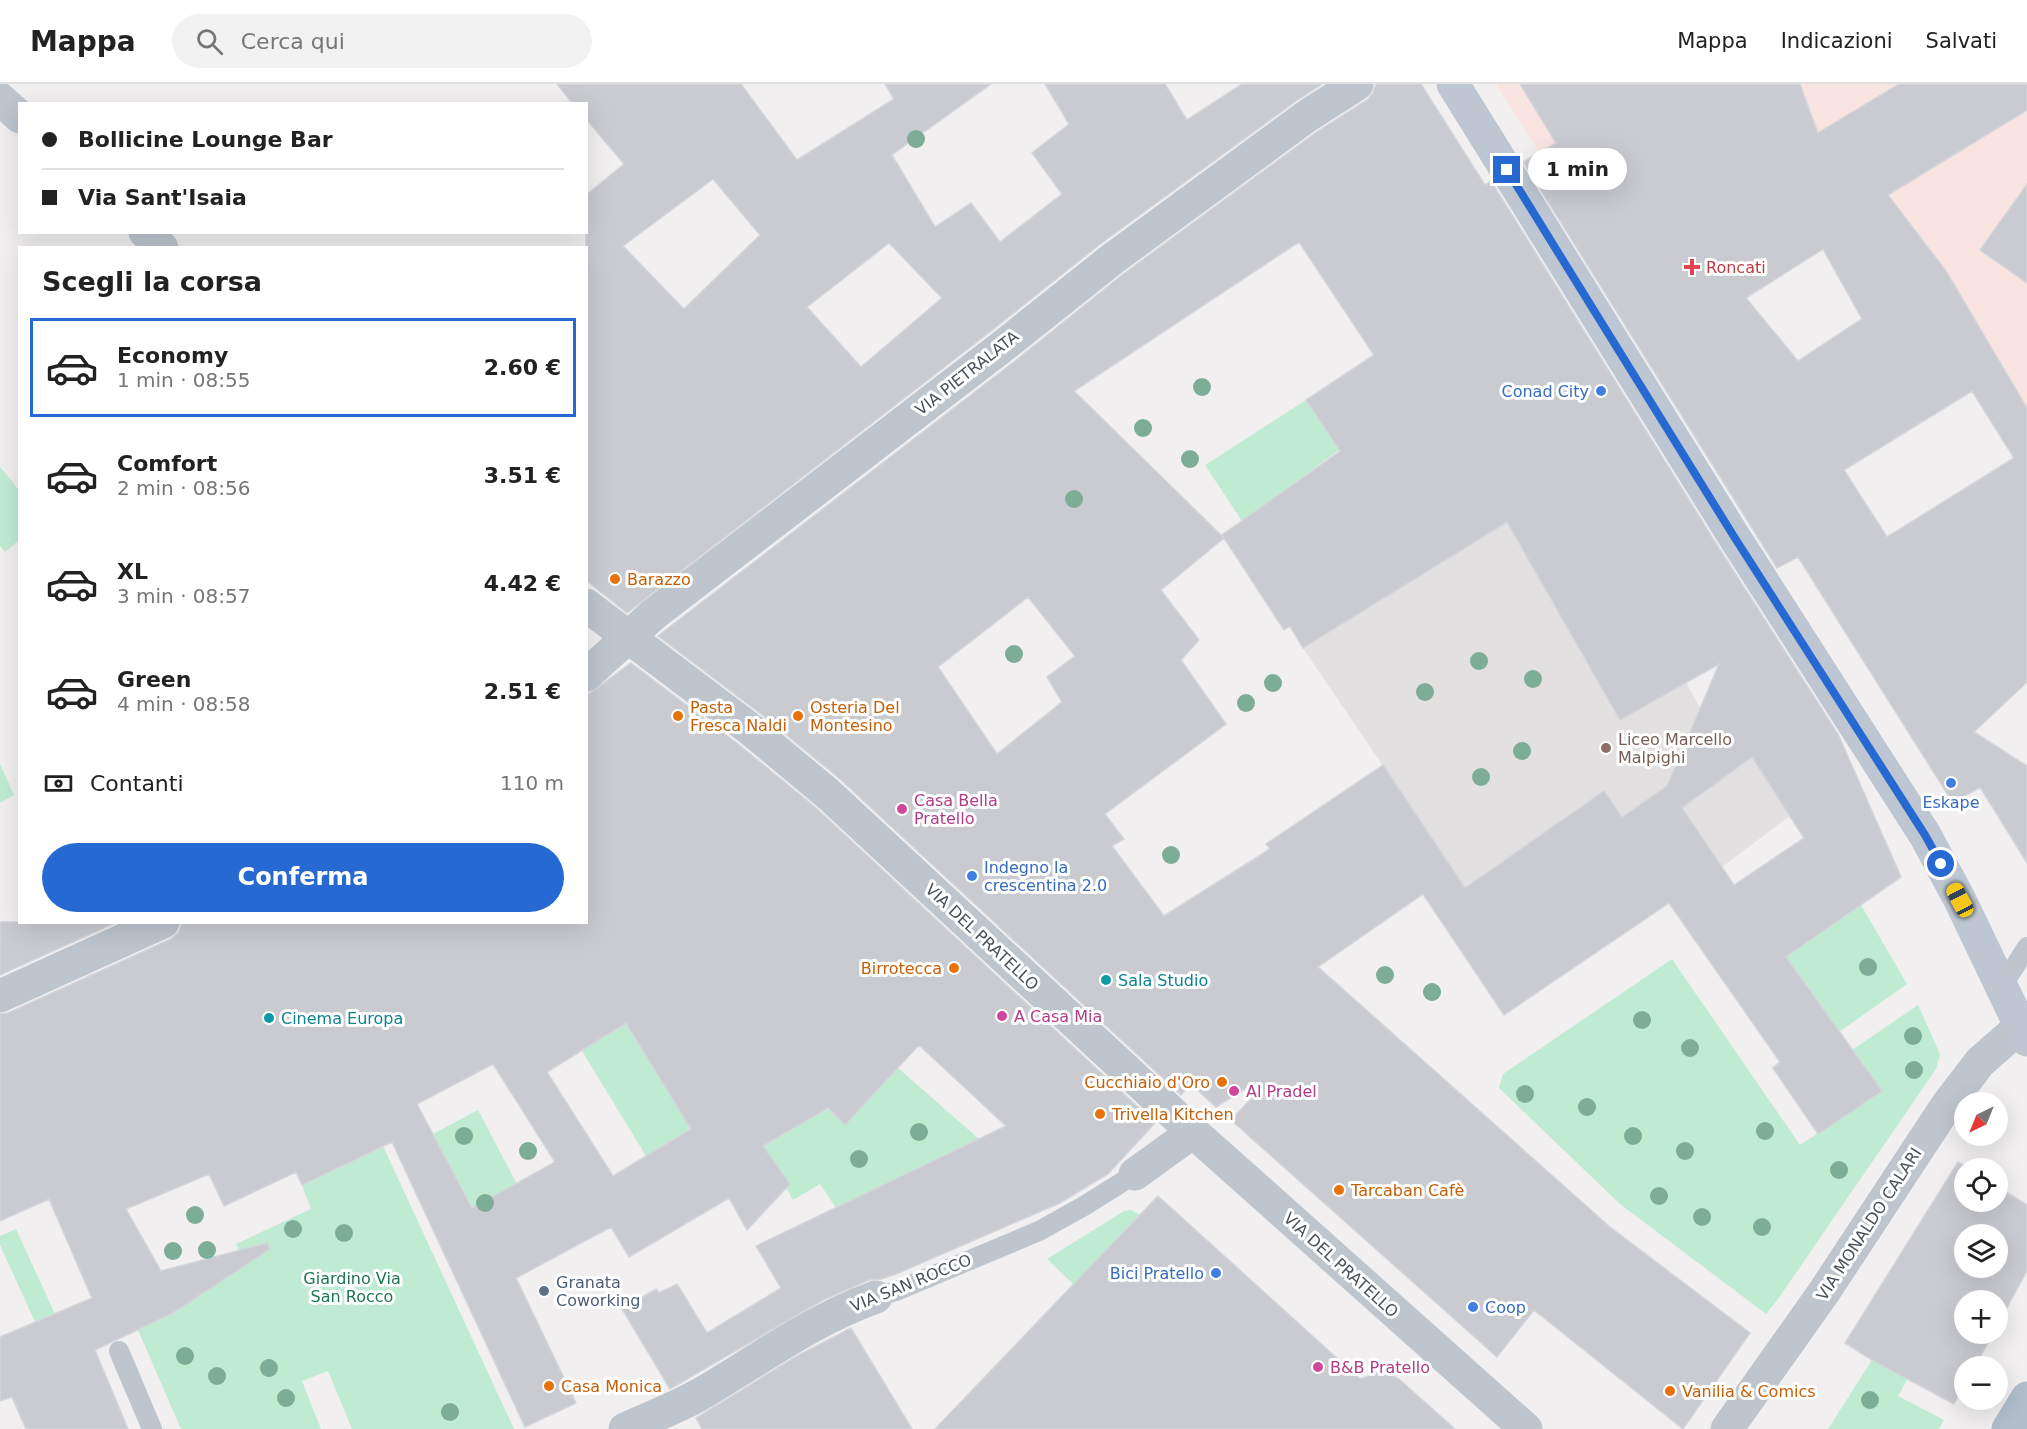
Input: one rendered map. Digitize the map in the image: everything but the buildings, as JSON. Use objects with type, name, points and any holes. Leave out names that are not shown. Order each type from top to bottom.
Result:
[{"type":"main road","points":[[2008,1429],[2027,1398]]},
{"type":"street","name":"VIA PIETRALATA","points":[[588,673],[654,614],[993,354],[1111,260],[1307,116],[1357,84]]},
{"type":"street","points":[[1453,84],[1733,535],[1925,835],[1960,900],[2023,1033]]},
{"type":"street","points":[[0,99],[18,115]]},
{"type":"street","points":[[147,234],[160,246]]},
{"type":"street","name":"VIA DEL PRATELLO","points":[[588,606],[750,729],[826,793],[1193,1132],[1526,1429]]},
{"type":"street","points":[[0,996],[159,924]]},
{"type":"street","name":"VIA MONALDO CALARI","points":[[1727,1429],[1806,1318],[1947,1105],[1980,1062],[2023,1033]]},
{"type":"street","name":"VIA SAN ROCCO","points":[[1135,1174],[1193,1132]]},
{"type":"street","name":"VIA SAN ROCCO","points":[[625,1429],[701,1394],[813,1326],[876,1297]]},
{"type":"lane","points":[[2001,988],[2027,947]]},
{"type":"lane","name":"VIA SAN ROCCO","points":[[876,1297],[896,1291],[1039,1231],[1135,1174]]},
{"type":"lane","points":[[119,1351],[152,1429]]},
{"type":"shaded area","name":"Roncati","points":[[1496,84],[2027,84],[2027,417],[1888,195],[1657,338]]},
{"type":"shaded area","name":"Liceo Marcello Malpighi","points":[[1561,489],[1686,682],[1712,730],[1797,682],[1853,768],[1722,867],[1504,1015],[1423,895],[1455,872],[1303,648]]},
{"type":"green space","points":[[1306,400],[1339,450],[1242,521],[1205,465]]},
{"type":"green space","points":[[0,467],[18,489],[18,541],[5,552],[0,546]]},
{"type":"green space","points":[[0,764],[14,795],[0,803]]},
{"type":"green space","points":[[1861,905],[1907,984],[1839,1032],[1786,957]]},
{"type":"green space","points":[[1672,959],[1800,1145],[1881,1091],[1852,1050],[1918,1005],[1940,1054],[1936,1069],[1766,1314],[1620,1204],[1499,1088],[1503,1074]]},
{"type":"green space","points":[[588,961],[691,1129],[646,1156],[582,1051],[616,1029],[579,966]]},
{"type":"green space","points":[[898,1068],[979,1139],[836,1208],[820,1184],[793,1200],[762,1147],[784,1134],[777,1122],[816,1099],[844,1123]]},
{"type":"green space","points":[[478,1110],[517,1184],[483,1228],[433,1134]]},
{"type":"green space","name":"Giardino Via San Rocco","points":[[383,1146],[514,1429],[352,1429],[328,1371],[302,1381],[321,1429],[181,1429],[138,1330],[173,1313],[245,1266],[236,1244],[311,1209],[302,1185]]},
{"type":"green space","points":[[1131,1210],[1140,1215],[1074,1285],[1047,1259],[1124,1211]]},
{"type":"green space","points":[[16,1229],[55,1314],[35,1322],[0,1245],[0,1236]]},
{"type":"green space","points":[[1872,1360],[1908,1378],[1898,1396],[1944,1420],[1939,1429],[1828,1429]]},
{"type":"place","name":"Roncati","points":[[1692,267]]},
{"type":"place","name":"Conad City","points":[[1601,391]]},
{"type":"place","name":"Barazzo","points":[[615,579]]},
{"type":"place","name":"Pasta Fresca Naldi","points":[[678,716]]},
{"type":"place","name":"Osteria Del Montesino","points":[[798,716]]},
{"type":"place","name":"Liceo Marcello Malpighi","points":[[1606,748]]},
{"type":"place","name":"Eskape","points":[[1951,783]]},
{"type":"place","name":"Casa Bella Pratello","points":[[902,809]]},
{"type":"place","name":"Indegno la crescentina 2.0","points":[[972,876]]},
{"type":"place","name":"Birrotecca","points":[[954,968]]},
{"type":"place","name":"Sala Studio","points":[[1106,980]]},
{"type":"place","name":"A Casa Mia","points":[[1002,1016]]},
{"type":"place","name":"Cinema Europa","points":[[269,1018]]},
{"type":"place","name":"Cucchiaio d'Oro","points":[[1222,1082]]},
{"type":"place","name":"Al Pradel","points":[[1234,1091]]},
{"type":"place","name":"Trivella Kitchen","points":[[1100,1114]]},
{"type":"place","name":"Tarcaban Cafè","points":[[1339,1190]]},
{"type":"place","name":"Bici Pratello","points":[[1216,1273]]},
{"type":"place","name":"Granata Coworking","points":[[544,1291]]},
{"type":"place","name":"Coop","points":[[1473,1307]]},
{"type":"place","name":"B&B Pratello","points":[[1318,1367]]},
{"type":"place","name":"Casa Monica","points":[[549,1386]]},
{"type":"place","name":"Vanilia & Comics","points":[[1670,1391]]},
{"type":"route","points":[[1507,170],[1733,535],[1925,835],[1941,864]]}]
